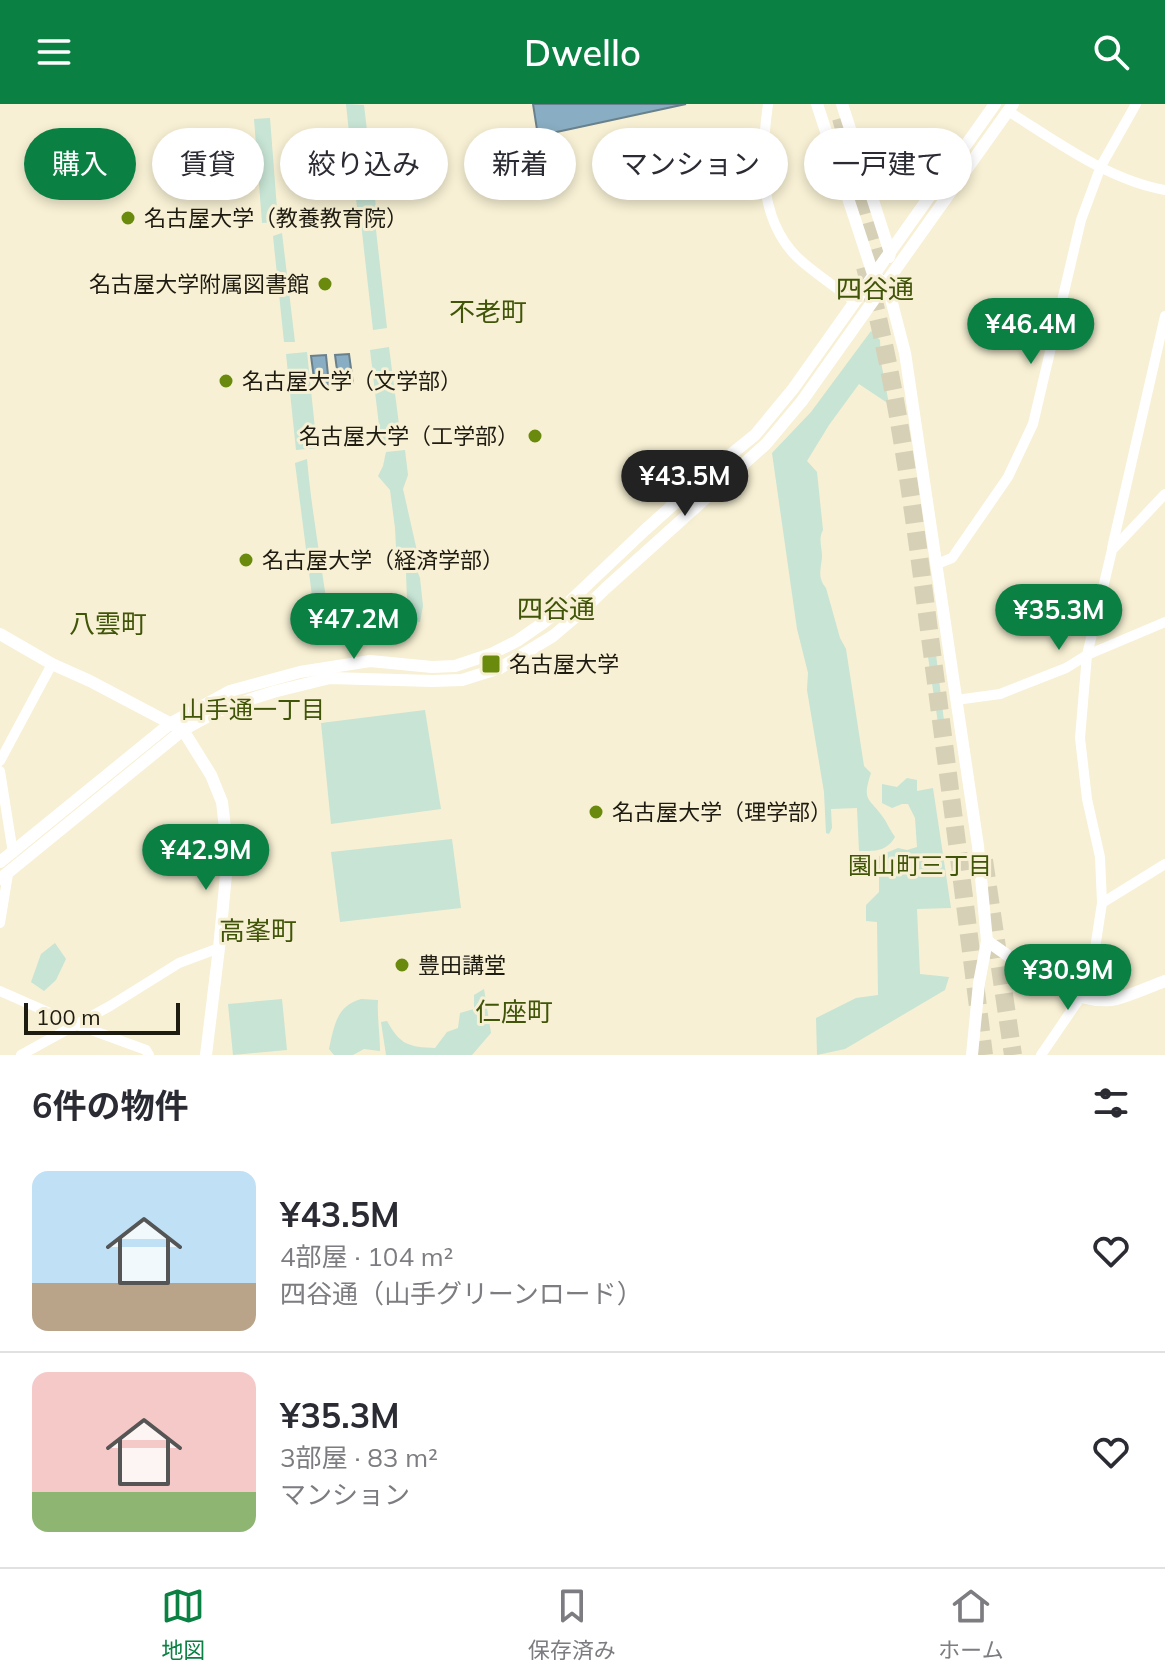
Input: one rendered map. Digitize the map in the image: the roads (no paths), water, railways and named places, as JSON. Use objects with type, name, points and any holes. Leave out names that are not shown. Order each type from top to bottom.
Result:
[{"type":"street","points":[[768,104],[763,178],[772,223],[795,255],[854,301]]},
{"type":"street","points":[[817,104],[873,274],[886,283]]},
{"type":"street","points":[[842,104],[890,253],[886,283],[905,353],[978,846],[987,941],[979,983],[972,1055]]},
{"type":"street","points":[[0,862],[177,726],[230,691],[300,672],[370,661],[455,666],[491,654],[543,623],[714,468],[755,435],[793,389],[994,104]]},
{"type":"street","points":[[937,564],[952,558],[1008,477],[1033,424],[1081,220],[1101,166],[1136,104]]},
{"type":"street","points":[[0,923],[4,877],[177,726],[277,691],[330,678],[467,679],[500,668],[553,636],[766,444],[802,401],[1010,108],[1101,166],[1122,177],[1165,190]]},
{"type":"street","points":[[1041,1055],[1080,998],[1094,955],[1102,903],[1100,857],[1087,799],[1080,738],[1087,655],[1165,316]]},
{"type":"street","points":[[1112,550],[1165,494]]},
{"type":"street","points":[[956,700],[1000,694],[1066,668],[1087,655],[1165,622]]},
{"type":"street","points":[[0,634],[52,664],[177,726],[211,775],[222,802],[228,854],[206,1055]]},
{"type":"street","points":[[0,761],[52,664]]},
{"type":"street","points":[[0,771],[13,853]]},
{"type":"street","points":[[1102,903],[1165,864]]},
{"type":"street","points":[[987,941],[1046,981],[1080,998],[1112,1000],[1165,981]]},
{"type":"street","points":[[21,1055],[110,1006],[179,963],[219,948]]},
{"type":"street","points":[[0,991],[75,1024],[146,1050],[149,1055]]},
{"type":"water","points":[[533,104],[686,104],[575,128],[537,128]]},
{"type":"water","points":[[349,354],[353,383],[339,385],[335,355]]},
{"type":"water","points":[[326,355],[329,385],[315,386],[311,356]]},
{"type":"tunnel","points":[[841,118],[891,298]]},
{"type":"tunnel","points":[[865,267],[887,360],[912,502],[984,1055]]},
{"type":"tunnel","points":[[984,860],[1013,1055]]},
{"type":"place","name":"名古屋大学（教養教育院）","points":[[128,218]]},
{"type":"place","name":"名古屋大学附属図書館","points":[[325,284]]},
{"type":"place","name":"名古屋大学（文学部）","points":[[226,381]]},
{"type":"place","name":"名古屋大学（工学部）","points":[[535,436]]},
{"type":"place","name":"名古屋大学（経済学部）","points":[[246,560]]},
{"type":"place","name":"名古屋大学","points":[[491,664]]},
{"type":"place","name":"名古屋大学（理学部）","points":[[596,812]]},
{"type":"place","name":"豊田講堂","points":[[402,965]]},
{"type":"district","name":"四谷通","points":[[875,288]]},
{"type":"district","name":"不老町","points":[[488,311]]},
{"type":"district","name":"四谷通","points":[[556,608]]},
{"type":"district","name":"八雲町","points":[[108,623]]},
{"type":"district","name":"山手通一丁目","points":[[253,709]]},
{"type":"district","name":"園山町三丁目","points":[[920,865]]},
{"type":"district","name":"高峯町","points":[[258,930]]},
{"type":"district","name":"仁座町","points":[[514,1011]]}]
